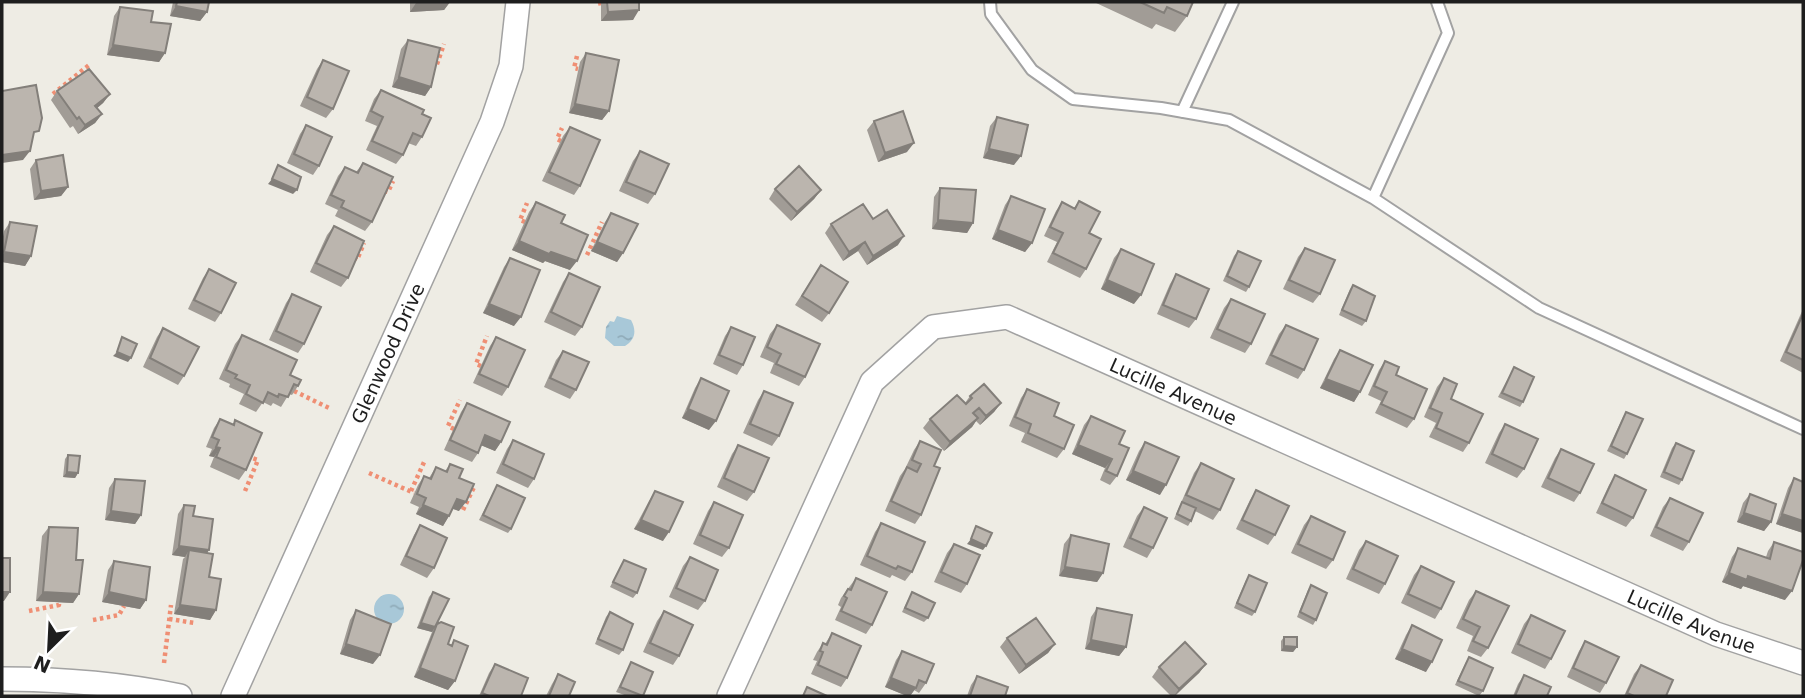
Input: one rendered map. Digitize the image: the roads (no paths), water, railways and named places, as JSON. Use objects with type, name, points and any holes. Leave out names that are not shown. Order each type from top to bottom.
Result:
[{"type":"street","name":"Glenwood Drive","points":[[233,696],[492,122],[511,66],[518,2]]},
{"type":"street","name":"Lucille Avenue","points":[[729,696],[872,382],[933,327],[1007,317],[1716,634],[1803,663]]},
{"type":"street","points":[[2,679],[134,687],[180,696]]},
{"type":"lane","points":[[990,2],[991,14],[1032,70],[1073,99],[1229,120],[1373,198],[1539,308],[1803,429]]},
{"type":"lane","points":[[1182,112],[1233,2]]},
{"type":"lane","points":[[1373,198],[1448,33],[1437,2]]},
{"type":"water","points":[[617,316],[631,320],[634,328],[633,338],[625,346],[614,346],[605,338],[606,327],[610,321],[614,322]]},
{"type":"water","points":[[389,594],[400,598],[404,609],[400,620],[389,624],[378,620],[374,609],[378,598]]}]
